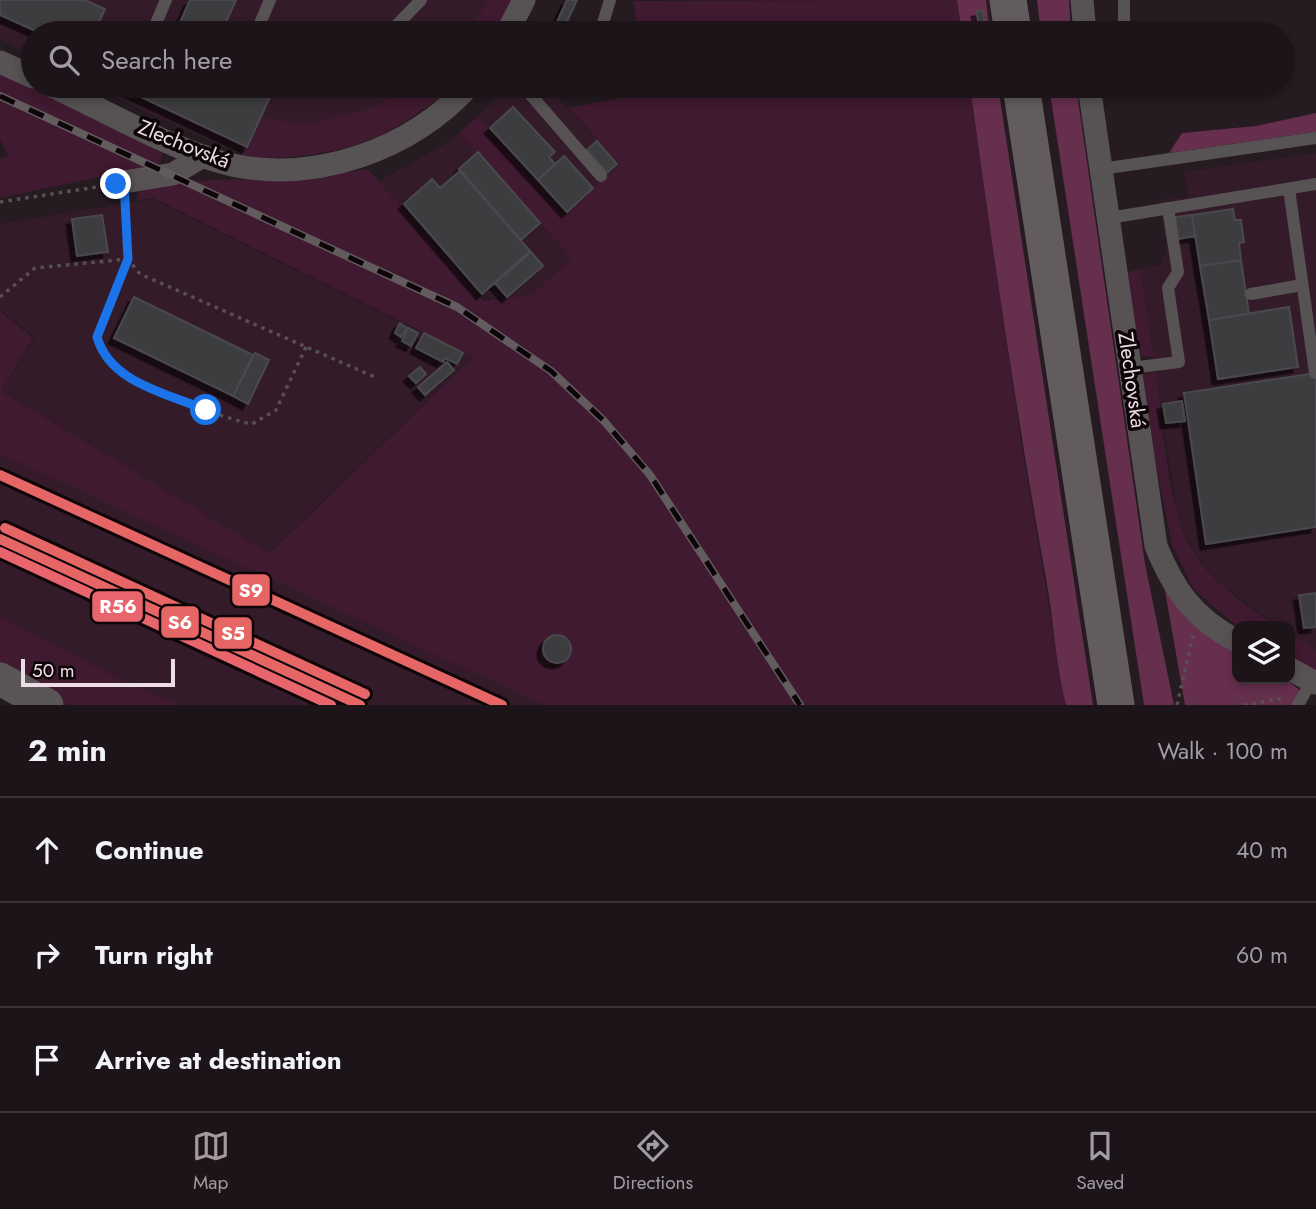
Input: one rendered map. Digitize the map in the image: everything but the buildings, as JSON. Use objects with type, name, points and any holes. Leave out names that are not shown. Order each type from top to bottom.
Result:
[{"type":"main road","points":[[1008,0],[1011,21]]},
{"type":"main road","points":[[1023,98],[1115,705]]},
{"type":"main road","points":[[0,679],[47,705]]},
{"type":"street","points":[[513,21],[524,0]]},
{"type":"street","points":[[1082,0],[1084,21]]},
{"type":"street","points":[[0,62],[21,72]]},
{"type":"street","name":"Zlechovská","points":[[78,98],[203,156],[233,165],[277,168],[323,166],[381,148],[424,126],[456,98]]},
{"type":"street","name":"Zlechovská","points":[[1092,98],[1156,545],[1171,584],[1198,615],[1232,638]]},
{"type":"street","points":[[124,182],[173,174],[203,156]]},
{"type":"street","points":[[1295,675],[1308,691]]},
{"type":"lane","points":[[156,21],[166,0]]},
{"type":"lane","points":[[261,21],[270,0]]},
{"type":"lane","points":[[401,21],[421,0]]},
{"type":"lane","points":[[604,21],[610,0]]},
{"type":"lane","points":[[1124,0],[1125,21]]},
{"type":"lane","points":[[533,98],[601,176]]},
{"type":"lane","points":[[1101,169],[1316,138]]},
{"type":"lane","points":[[1108,218],[1316,184]]},
{"type":"lane","points":[[1289,188],[1315,373]]},
{"type":"lane","points":[[1131,368],[1179,362],[1168,288],[1178,272],[1168,208]]},
{"type":"lane","points":[[1251,294],[1302,285]]},
{"type":"path","points":[[0,202],[124,182],[128,259],[97,337],[101,349],[122,375],[229,420],[253,424],[276,410],[306,347]]},
{"type":"path","points":[[0,297],[35,268],[128,259]]},
{"type":"path","points":[[128,259],[140,274],[377,378]]},
{"type":"path","points":[[1177,705],[1198,615]]},
{"type":"path","points":[[1244,705],[1308,691]]},
{"type":"shaded area","points":[[0,0],[489,0],[475,21],[21,21],[21,50],[0,39]]},
{"type":"shaded area","points":[[489,0],[514,0],[502,21],[475,21]]},
{"type":"shaded area","points":[[957,0],[960,21],[636,21],[633,1]]},
{"type":"shaded area","points":[[957,0],[986,0],[989,21],[960,21]]},
{"type":"shaded area","points":[[1037,0],[1069,0],[1070,21],[1040,21]]},
{"type":"shaded area","points":[[0,73],[21,83],[21,98],[54,98],[158,146],[162,151],[160,164],[0,198],[0,160],[8,155],[0,139]]},
{"type":"shaded area","points":[[116,98],[391,98],[363,111],[305,124],[260,117],[243,150],[224,147]]},
{"type":"shaded area","points":[[391,98],[439,98],[394,128],[354,146],[291,157],[244,159],[242,155],[260,117],[305,124],[363,111]]},
{"type":"shaded area","points":[[495,98],[558,98],[620,164],[565,213],[477,117]]},
{"type":"shaded area","points":[[621,98],[972,98],[1021,441],[1066,705],[544,705],[0,454],[0,311],[33,338],[1,391],[269,553],[473,357],[153,198],[136,200],[140,191],[198,181],[306,177],[368,169],[484,301],[532,295],[572,258],[459,133],[477,117],[565,213],[620,164],[569,108]]},
{"type":"shaded area","points":[[972,98],[1000,98],[1093,705],[1066,705],[1006,335]]},
{"type":"shaded area","points":[[1051,98],[1078,98],[1145,564],[1174,705],[1144,705]]},
{"type":"shaded area","points":[[1316,113],[1316,132],[1169,153],[1182,133],[1256,126]]},
{"type":"shaded area","points":[[459,133],[573,258],[516,310],[421,266],[353,196],[447,143]]},
{"type":"shaded area","points":[[1316,153],[1316,650],[1295,637],[1295,621],[1271,621],[1219,583],[1193,551],[1177,514],[1140,269],[1159,265],[1167,249],[1159,200],[1189,197],[1184,172]]},
{"type":"shaded area","points":[[152,199],[472,357],[269,553],[1,391],[35,337],[0,309],[0,224]]},
{"type":"shaded area","points":[[1140,269],[1154,358],[1139,355],[1128,272]]},
{"type":"shaded area","points":[[1156,372],[1167,465],[1177,512],[1193,551],[1221,584],[1271,621],[1232,622],[1194,590],[1172,545],[1151,440],[1142,375]]},
{"type":"shaded area","points":[[0,454],[545,705],[181,705],[121,680],[0,616]]},
{"type":"shaded area","points":[[1164,585],[1185,617],[1232,650],[1232,684],[1292,684],[1309,697],[1304,705],[1185,705]]},
{"type":"shaded area","points":[[0,616],[121,680],[181,705],[68,705],[0,668]]},
{"type":"shaded area","points":[[1295,637],[1316,650],[1316,674],[1295,659]]},
{"type":"railway","points":[[0,96],[457,307],[551,371],[604,421],[650,475],[800,705]]},
{"type":"transit line","name":"S9","points":[[0,475],[502,705]]},
{"type":"transit line","name":"S5","points":[[5,528],[365,694]]},
{"type":"transit line","name":"S6","points":[[0,539],[360,705]]},
{"type":"transit line","name":"R56","points":[[0,552],[331,705]]},
{"type":"route","points":[[116,184],[124,182],[128,259],[97,337],[101,349],[122,375],[206,410]]}]
